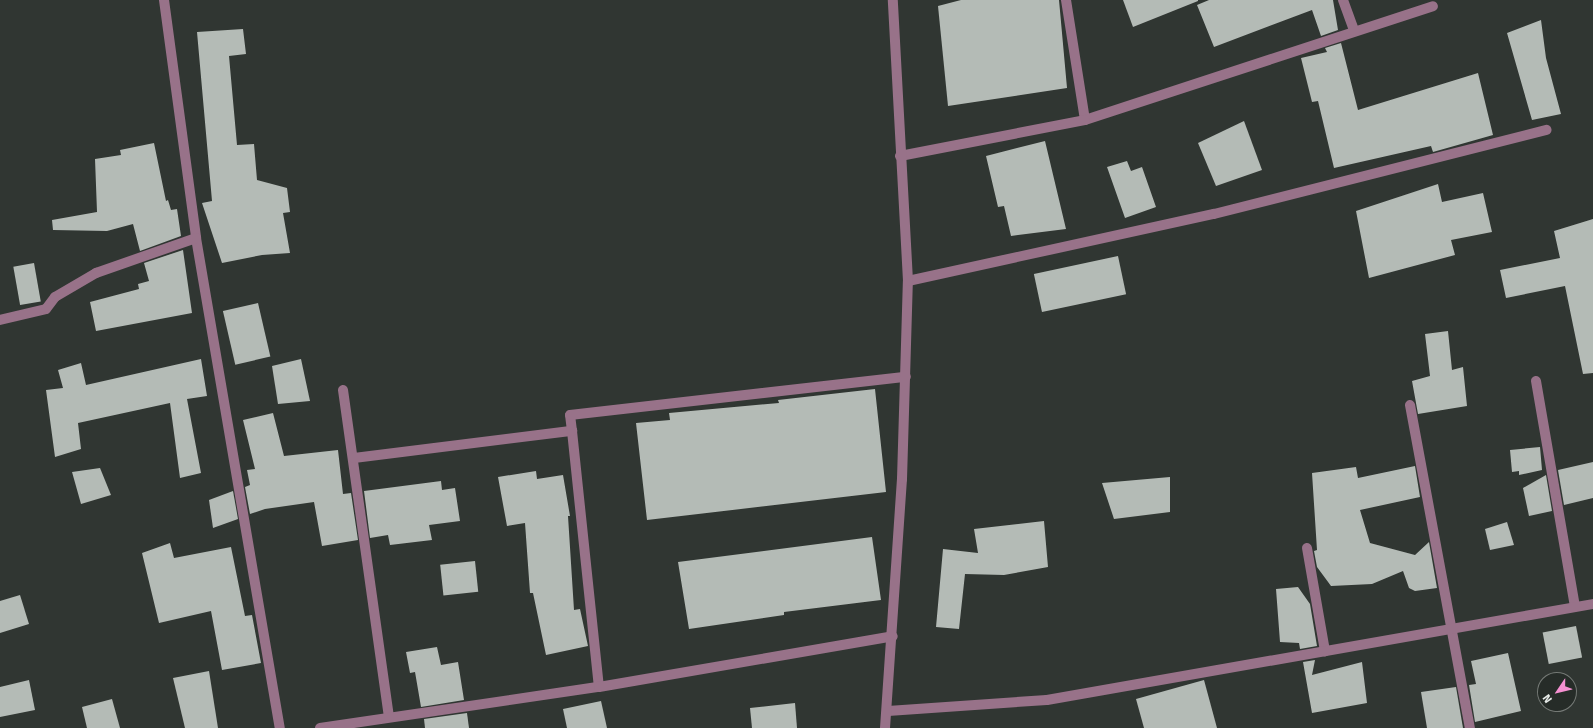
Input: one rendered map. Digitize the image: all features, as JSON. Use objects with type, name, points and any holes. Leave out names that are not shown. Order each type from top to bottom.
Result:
[{"type":"street","points":[[164,0],[196,238],[280,728]]},
{"type":"street","points":[[885,728],[888,711],[893,636],[906,377],[908,281],[900,156],[893,0]]},
{"type":"street","points":[[1066,0],[1084,120]]},
{"type":"street","points":[[1343,0],[1354,31]]},
{"type":"street","points":[[900,156],[1084,120],[1433,6]]},
{"type":"street","points":[[908,281],[1214,214],[1546,130]]},
{"type":"street","points":[[0,320],[46,309],[55,296],[89,277],[196,238]]},
{"type":"street","points":[[599,687],[570,415],[906,377]]},
{"type":"street","points":[[1536,381],[1575,607]]},
{"type":"street","points":[[343,390],[354,458],[389,717]]},
{"type":"street","points":[[1410,405],[1454,630],[1470,728]]},
{"type":"street","points":[[354,458],[572,431]]},
{"type":"street","points":[[1307,548],[1325,650]]},
{"type":"street","points":[[888,711],[1047,700],[1325,650],[1454,630],[1593,604]]},
{"type":"street","points":[[320,728],[599,687],[893,636]]},
{"type":"building","points":[[961,0],[1059,0],[1067,88],[948,106],[938,6]]},
{"type":"building","points":[[1123,0],[1198,0],[1198,1],[1133,27]]},
{"type":"building","points":[[1209,0],[1333,0],[1338,30],[1321,36],[1312,10],[1214,47],[1197,5]]},
{"type":"building","points":[[1541,20],[1546,58],[1561,114],[1532,120],[1507,33]]},
{"type":"building","points":[[243,29],[246,54],[229,56],[237,145],[254,144],[257,180],[287,188],[290,212],[283,213],[290,253],[262,255],[222,263],[202,203],[212,201],[197,32]]},
{"type":"building","points":[[1341,43],[1358,110],[1478,73],[1493,135],[1433,152],[1431,146],[1334,168],[1318,101],[1312,102],[1301,58],[1327,52],[1325,48]]},
{"type":"building","points":[[1244,121],[1262,170],[1216,186],[1198,143]]},
{"type":"building","points":[[1045,141],[1066,229],[1011,236],[1004,206],[998,207],[986,156]]},
{"type":"building","points":[[154,143],[166,201],[168,200],[171,210],[177,209],[181,236],[140,251],[133,224],[107,231],[53,230],[52,220],[97,212],[95,159],[121,155],[120,150]]},
{"type":"building","points":[[1127,161],[1131,171],[1142,167],[1156,207],[1125,218],[1107,167]]},
{"type":"building","points":[[1438,184],[1442,202],[1483,193],[1492,232],[1451,240],[1455,255],[1369,278],[1356,211]]},
{"type":"building","points":[[1593,219],[1593,373],[1583,374],[1565,286],[1506,298],[1500,270],[1560,258],[1554,231]]},
{"type":"building","points":[[183,250],[192,313],[96,331],[90,302],[139,289],[138,284],[149,281],[144,263]]},
{"type":"building","points":[[1118,256],[1126,294],[1042,312],[1034,274]]},
{"type":"building","points":[[34,263],[41,301],[20,305],[13,267]]},
{"type":"building","points":[[258,303],[270,357],[235,365],[223,311]]},
{"type":"building","points":[[1448,331],[1452,370],[1463,367],[1467,406],[1418,414],[1412,381],[1430,376],[1425,334]]},
{"type":"building","points":[[201,359],[207,396],[187,399],[201,473],[180,478],[170,403],[78,423],[81,449],[55,457],[46,390],[63,388],[58,370],[81,363],[86,385]]},
{"type":"building","points":[[301,359],[310,401],[278,404],[272,366]]},
{"type":"building","points":[[875,389],[886,492],[647,520],[636,423],[670,420],[669,413],[779,403],[778,400]]},
{"type":"building","points":[[273,413],[284,456],[338,450],[343,494],[351,493],[358,540],[322,546],[314,502],[265,509],[250,514],[245,487],[250,485],[247,470],[255,469],[243,420]]},
{"type":"building","points":[[1540,447],[1542,470],[1519,475],[1519,471],[1512,472],[1510,450]]},
{"type":"building","points":[[1593,462],[1593,498],[1564,505],[1558,470]]},
{"type":"building","points":[[1415,466],[1420,497],[1360,510],[1370,543],[1415,555],[1429,542],[1437,588],[1415,591],[1409,588],[1403,571],[1372,584],[1331,586],[1317,567],[1314,551],[1317,550],[1312,473],[1356,467],[1358,478]]},
{"type":"building","points":[[100,468],[111,495],[81,504],[72,472]]},
{"type":"building","points":[[536,471],[537,479],[563,475],[570,516],[568,516],[574,610],[580,609],[588,646],[546,655],[533,593],[530,593],[525,523],[507,526],[498,477]]},
{"type":"building","points":[[1546,475],[1552,511],[1529,516],[1523,488]]},
{"type":"building","points":[[1170,477],[1170,512],[1114,519],[1102,483]]},
{"type":"building","points":[[441,481],[442,490],[455,488],[460,521],[429,525],[432,540],[390,545],[388,535],[370,538],[364,491]]},
{"type":"building","points":[[233,491],[238,519],[213,528],[209,500]]},
{"type":"building","points":[[1044,521],[1048,567],[1004,575],[965,574],[959,629],[936,627],[943,549],[978,553],[974,529]]},
{"type":"building","points":[[1507,522],[1514,545],[1490,550],[1485,529]]},
{"type":"building","points":[[872,537],[881,600],[784,612],[784,615],[689,629],[678,562]]},
{"type":"building","points":[[170,543],[174,558],[231,547],[245,616],[252,615],[261,663],[222,670],[211,611],[159,623],[142,553]]},
{"type":"building","points":[[475,561],[478,592],[443,595],[440,565]]},
{"type":"building","points":[[1298,587],[1310,604],[1317,646],[1300,649],[1299,643],[1280,642],[1276,589]]},
{"type":"building","points":[[20,595],[29,624],[0,633],[0,601]]},
{"type":"building","points":[[1576,626],[1582,657],[1549,664],[1543,632]]},
{"type":"building","points":[[437,647],[441,665],[458,662],[464,700],[421,707],[415,672],[410,673],[406,652]]},
{"type":"building","points":[[1508,653],[1521,711],[1475,722],[1469,685],[1476,684],[1471,661]]},
{"type":"building","points":[[1315,660],[1312,675],[1362,662],[1367,703],[1312,713],[1303,662]]},
{"type":"building","points":[[209,671],[218,728],[185,728],[173,678]]},
{"type":"building","points":[[29,680],[35,710],[0,717],[0,687]]},
{"type":"building","points":[[1204,680],[1217,728],[1144,728],[1136,699]]},
{"type":"building","points":[[1456,687],[1463,728],[1427,728],[1421,692]]},
{"type":"building","points":[[112,699],[120,728],[87,728],[82,707]]},
{"type":"building","points":[[601,701],[607,728],[567,728],[563,709]]},
{"type":"building","points":[[795,703],[797,728],[752,728],[750,708]]},
{"type":"building","points":[[467,713],[469,728],[425,728],[424,719]]}]
